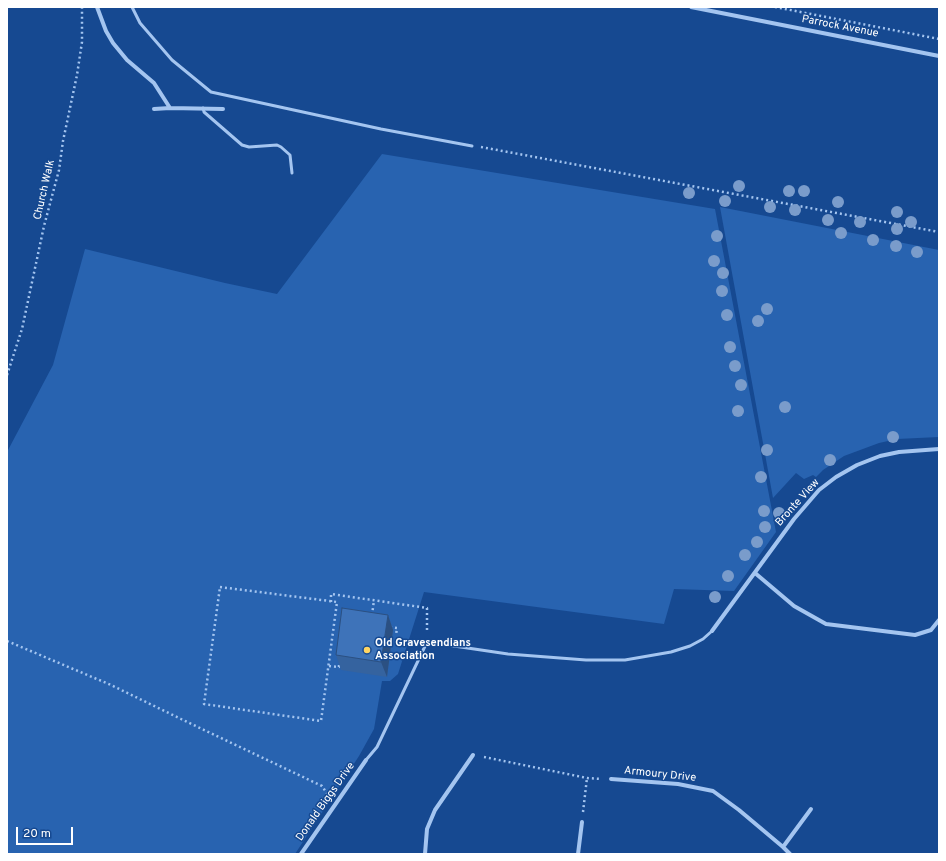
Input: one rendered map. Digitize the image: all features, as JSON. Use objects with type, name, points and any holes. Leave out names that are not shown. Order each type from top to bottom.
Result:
[{"type":"street","points":[[97,7],[106,31],[113,43],[127,60],[154,83],[170,108]]},
{"type":"street","name":"Parrock Avenue","points":[[691,7],[939,56]]},
{"type":"street","points":[[154,109],[223,109]]},
{"type":"street","name":"Bronte View","points":[[712,630],[794,519],[819,490],[836,477],[857,465],[880,456],[899,452],[939,450]]},
{"type":"street","points":[[755,573],[794,606],[826,624],[915,635],[931,630],[939,620]]},
{"type":"street","points":[[425,854],[427,829],[435,810],[473,755]]},
{"type":"street","name":"Donald Biggs Drive","points":[[301,854],[366,760]]},
{"type":"street","name":"Armoury Drive","points":[[611,779],[678,784],[713,791],[783,846],[790,854]]},
{"type":"street","points":[[783,846],[811,809]]},
{"type":"street","points":[[578,854],[582,822]]},
{"type":"lane","points":[[132,7],[140,23],[172,60],[211,92],[381,129],[472,146]]},
{"type":"lane","points":[[203,108],[204,112],[243,146],[277,145],[281,147],[290,155],[292,173]]},
{"type":"lane","points":[[366,760],[377,747],[426,642],[508,654],[586,660],[625,660],[671,652],[690,646],[703,639],[712,630]]},
{"type":"path","name":"Church Walk","points":[[7,374],[22,329],[44,226],[59,170],[82,42],[82,7]]},
{"type":"path","points":[[775,7],[939,39]]},
{"type":"path","points":[[472,146],[939,232]]},
{"type":"path","points":[[220,587],[338,602],[329,666],[321,720],[204,704],[220,587]]},
{"type":"path","points":[[331,602],[332,594],[427,608],[426,642]]},
{"type":"path","points":[[371,616],[374,600]]},
{"type":"path","points":[[383,626],[397,628],[396,635]]},
{"type":"path","points":[[7,641],[111,685],[322,786],[334,805]]},
{"type":"path","points":[[329,666],[339,667],[340,659]]},
{"type":"path","points":[[473,755],[587,778],[611,779]]},
{"type":"path","points":[[582,822],[587,778]]},
{"type":"shaded area","points":[[382,154],[715,209],[776,532],[734,591],[674,589],[664,624],[424,592],[398,674],[390,681],[382,681],[374,729],[359,756],[295,854],[7,854],[7,452],[53,365],[85,249],[277,294]]},
{"type":"shaded area","points":[[720,207],[939,250],[939,437],[897,439],[879,443],[844,456],[823,470],[816,477],[813,475],[804,479],[796,473],[773,498]]},
{"type":"building","points":[[342,608],[388,615],[381,662],[336,655]]},
{"type":"place","name":"Old Gravesendians Association","points":[[367,650]]}]
